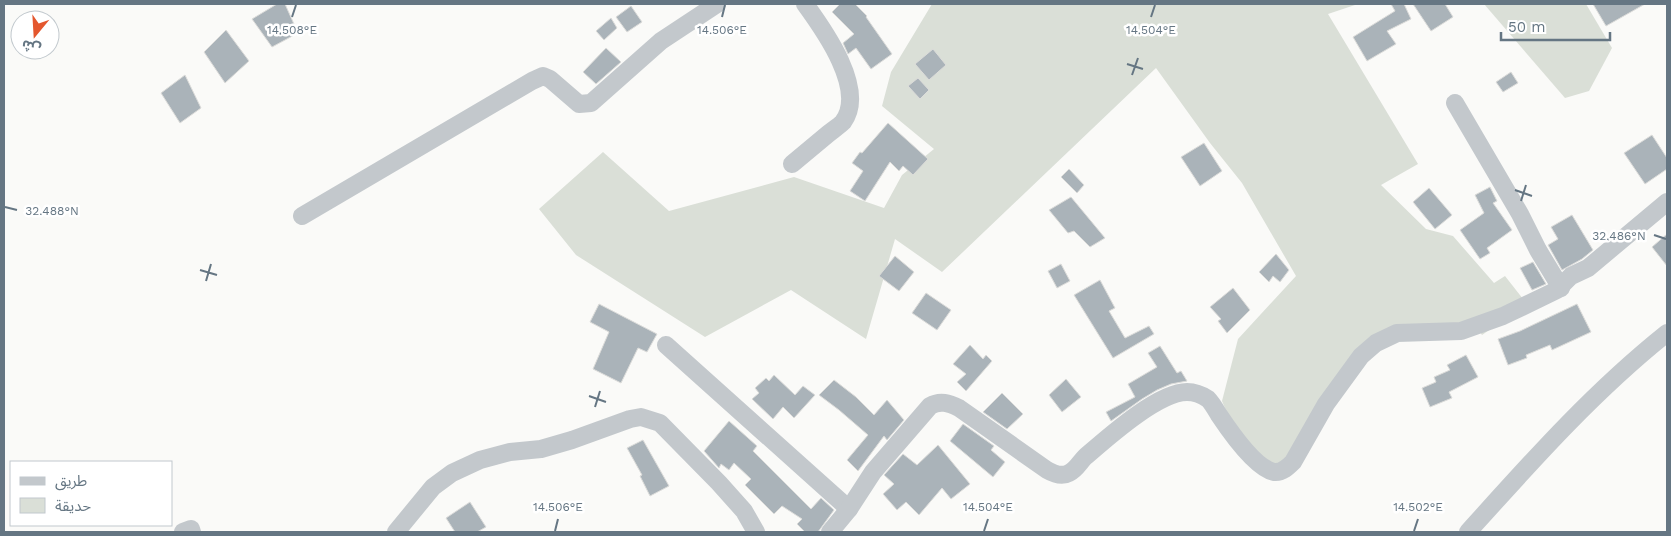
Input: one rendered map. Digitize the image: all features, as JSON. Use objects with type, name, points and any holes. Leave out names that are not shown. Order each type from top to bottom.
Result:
[{"type":"street","points":[[302,216],[543,76],[550,79],[579,104],[591,103],[661,40],[716,4]]},
{"type":"street","points":[[792,164],[842,122],[848,111],[850,92],[835,50],[805,4]]},
{"type":"street","points":[[1455,103],[1561,288]]},
{"type":"street","points":[[830,532],[849,509],[873,472],[930,406],[937,402],[951,404],[959,408],[1047,470],[1062,475],[1072,471],[1092,452],[1154,402],[1179,392],[1192,392],[1208,400],[1230,430],[1256,460],[1275,472],[1286,469],[1293,462],[1326,404],[1361,356],[1376,343],[1397,333],[1461,331],[1503,316],[1561,288],[1571,276],[1588,268],[1667,202]]},
{"type":"street","points":[[1468,532],[1588,402],[1667,334]]},
{"type":"street","points":[[666,345],[849,509]]},
{"type":"street","points":[[402,529],[433,487],[452,473],[480,460],[510,452],[541,449],[641,417],[660,424],[744,511],[756,532]]},
{"type":"street","points":[[183,532],[191,529],[192,532]]},
{"type":"green space","points":[[932,4],[1358,4],[1328,14],[1418,164],[1381,185],[1426,229],[1453,236],[1494,283],[1505,276],[1527,304],[1482,335],[1476,326],[1417,333],[1361,356],[1286,469],[1256,460],[1239,441],[1222,401],[1238,339],[1296,276],[1242,183],[1210,143],[1156,68],[942,272],[895,239],[866,339],[791,290],[705,337],[576,255],[539,209],[603,152],[669,211],[794,177],[884,208],[902,175],[934,149],[882,106],[891,72]]},
{"type":"green space","points":[[1484,4],[1586,4],[1612,48],[1589,91],[1565,98]]},
{"type":"building","points":[[277,4],[285,4],[298,33],[272,47],[252,19]]},
{"type":"building","points":[[840,4],[855,4],[867,16],[892,54],[871,69],[856,48],[848,54],[843,43],[854,34],[832,12]]},
{"type":"building","points":[[1391,4],[1404,4],[1411,19],[1387,31],[1396,44],[1367,61],[1353,37],[1395,11]]},
{"type":"building","points":[[1413,4],[1445,4],[1453,17],[1431,31]]},
{"type":"building","points":[[1593,4],[1645,4],[1606,26]]},
{"type":"building","points":[[631,6],[642,22],[627,32],[616,17]]},
{"type":"building","points":[[611,18],[617,28],[604,40],[596,31]]},
{"type":"building","points":[[226,30],[249,61],[225,83],[204,52]]},
{"type":"building","points":[[606,48],[621,62],[596,84],[583,72]]},
{"type":"building","points":[[933,49],[946,65],[929,80],[915,64]]},
{"type":"building","points":[[1511,72],[1518,83],[1503,92],[1496,82]]},
{"type":"building","points":[[185,75],[201,108],[180,123],[161,93]]},
{"type":"building","points":[[918,78],[929,90],[920,99],[908,86]]},
{"type":"building","points":[[888,123],[928,159],[913,175],[903,166],[899,171],[890,162],[865,201],[850,191],[863,171],[852,163]]},
{"type":"building","points":[[1652,135],[1667,158],[1667,169],[1645,184],[1624,153]]},
{"type":"building","points":[[1204,143],[1222,171],[1200,186],[1181,157]]},
{"type":"building","points":[[1069,169],[1084,185],[1077,193],[1061,177]]},
{"type":"building","points":[[1490,187],[1497,201],[1493,203],[1512,230],[1487,248],[1490,253],[1480,259],[1460,230],[1484,213],[1475,195]]},
{"type":"building","points":[[1429,188],[1452,215],[1435,229],[1413,202]]},
{"type":"building","points":[[1071,197],[1105,238],[1090,247],[1074,231],[1068,233],[1049,210]]},
{"type":"building","points":[[1572,215],[1593,250],[1582,259],[1562,270],[1548,245],[1558,239],[1551,227]]},
{"type":"building","points":[[1667,234],[1667,266],[1652,247]]},
{"type":"building","points":[[1276,254],[1289,270],[1280,282],[1273,276],[1269,282],[1259,272]]},
{"type":"building","points":[[895,256],[914,272],[899,291],[879,276]]},
{"type":"building","points":[[1533,262],[1546,284],[1532,290],[1520,268]]},
{"type":"building","points":[[1061,264],[1070,281],[1057,288],[1048,271]]},
{"type":"building","points":[[1100,280],[1115,308],[1109,311],[1125,338],[1149,326],[1154,334],[1113,358],[1074,295]]},
{"type":"building","points":[[1233,288],[1250,310],[1227,333],[1218,321],[1221,319],[1210,307]]},
{"type":"building","points":[[926,293],[951,310],[937,330],[912,313]]},
{"type":"building","points":[[599,304],[657,334],[647,352],[638,348],[621,383],[593,369],[609,332],[590,322]]},
{"type":"building","points":[[1577,304],[1591,332],[1552,350],[1550,345],[1526,355],[1527,358],[1508,365],[1498,339],[1520,331]]},
{"type":"building","points":[[970,345],[983,359],[986,355],[992,361],[966,391],[957,382],[966,374],[953,364]]},
{"type":"building","points":[[1160,346],[1177,373],[1181,371],[1187,381],[1171,384],[1157,390],[1111,421],[1106,412],[1135,397],[1128,384],[1157,367],[1148,353]]},
{"type":"building","points":[[1466,355],[1478,377],[1449,392],[1452,398],[1430,407],[1422,388],[1436,382],[1434,377],[1450,370],[1447,365]]},
{"type":"building","points":[[774,375],[795,395],[803,386],[815,395],[794,418],[783,407],[773,419],[752,399],[759,393],[755,388],[766,378],[769,381]]},
{"type":"building","points":[[1066,379],[1081,397],[1062,412],[1049,395]]},
{"type":"building","points":[[834,380],[856,397],[874,415],[887,400],[904,420],[887,440],[884,436],[858,471],[847,460],[868,435],[819,395]]},
{"type":"building","points":[[1002,393],[1023,414],[1007,429],[983,412]]},
{"type":"building","points":[[729,421],[757,446],[753,451],[811,509],[821,498],[834,510],[818,532],[805,532],[797,524],[802,519],[782,506],[774,514],[745,485],[751,479],[734,463],[729,470],[721,464],[719,468],[704,451]]},
{"type":"building","points":[[963,424],[994,446],[991,450],[1005,462],[993,477],[950,441]]},
{"type":"building","points":[[643,440],[669,486],[650,496],[640,476],[642,475],[627,448]]},
{"type":"building","points":[[938,445],[970,484],[951,499],[942,488],[919,515],[906,502],[897,510],[883,494],[894,484],[884,475],[903,454],[917,465]]},
{"type":"building","points":[[470,502],[486,527],[477,532],[455,532],[446,518]]}]
